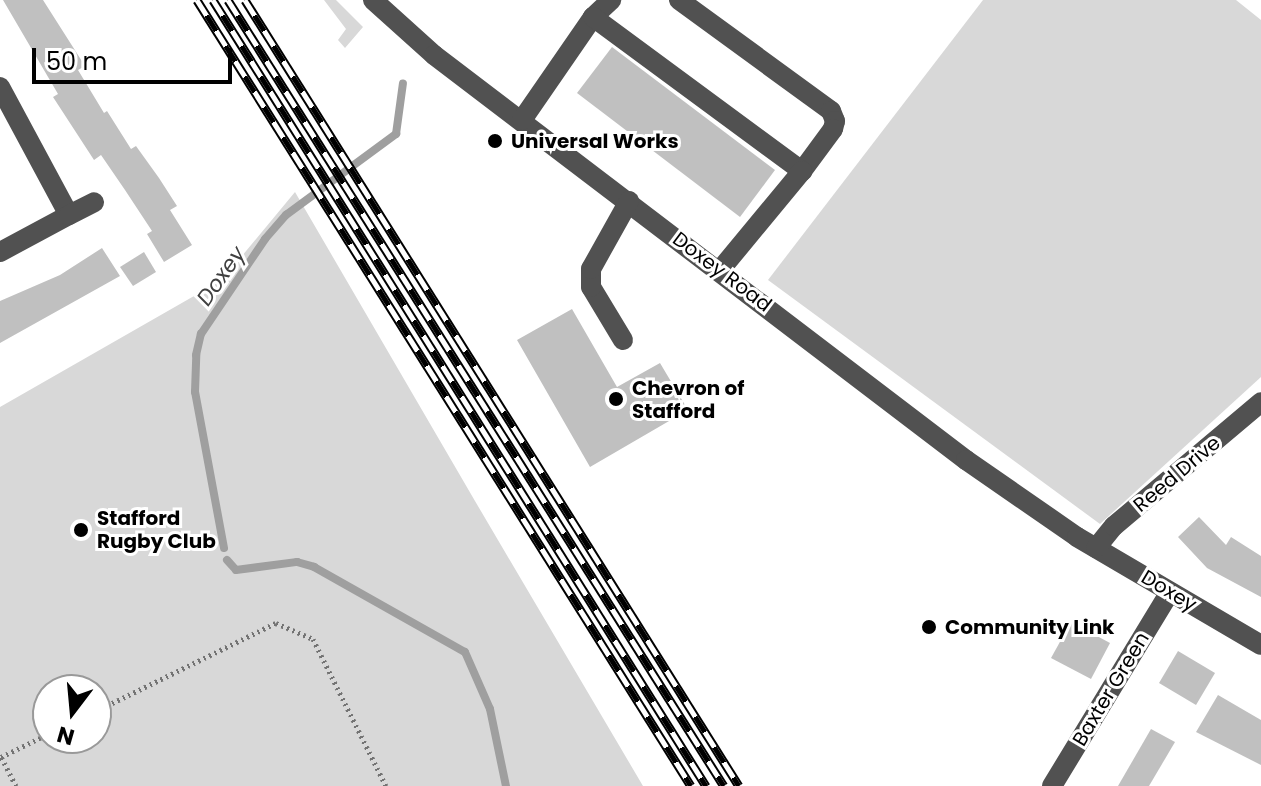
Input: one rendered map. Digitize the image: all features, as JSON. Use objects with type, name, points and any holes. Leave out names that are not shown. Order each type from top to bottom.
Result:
[{"type":"street","name":"Doxey Road","points":[[373,0],[434,55],[966,460],[1077,537]]},
{"type":"street","points":[[522,120],[593,17],[611,0]]},
{"type":"street","points":[[679,0],[831,111],[835,121],[833,129],[802,171],[720,270]]},
{"type":"street","points":[[593,17],[802,171]]},
{"type":"street","points":[[0,87],[69,215]]},
{"type":"street","points":[[623,340],[591,287],[591,269],[629,201]]},
{"type":"street","points":[[0,252],[94,202]]},
{"type":"street","name":"Reed Drive","points":[[1096,548],[1114,526],[1261,402]]},
{"type":"street","name":"Doxey","points":[[1077,537],[1261,645]]},
{"type":"street","name":"Baxter Green","points":[[1052,786],[1170,592]]},
{"type":"path","points":[[112,703],[276,623],[313,639],[386,786]]},
{"type":"path","points":[[16,786],[1,756],[32,741]]},
{"type":"shaded area","points":[[324,0],[336,0],[363,27],[345,48],[338,40],[346,29]]},
{"type":"shaded area","points":[[983,0],[1236,0],[1261,20],[1261,377],[1100,524],[768,280]]},
{"type":"shaded area","points":[[295,192],[643,786],[0,786],[0,407],[222,280]]},
{"type":"building","points":[[3,0],[43,0],[85,66],[78,70],[104,113],[107,111],[131,149],[136,146],[177,206],[170,210],[192,245],[164,262],[147,234],[152,231],[125,190],[101,155],[94,160],[53,97],[58,94]]},
{"type":"building","points":[[612,47],[775,170],[740,217],[577,93]]},
{"type":"building","points":[[102,248],[120,276],[0,343],[0,301],[60,275]]},
{"type":"building","points":[[144,252],[156,272],[133,286],[120,267]]},
{"type":"building","name":"Chevron of Stafford","points":[[572,309],[617,387],[660,363],[688,410],[590,467],[517,340]]},
{"type":"building","points":[[1199,517],[1226,545],[1231,537],[1261,556],[1261,597],[1207,568],[1178,537]]},
{"type":"building","points":[[1071,622],[1110,643],[1091,679],[1051,658]]},
{"type":"building","points":[[1178,651],[1215,673],[1196,705],[1159,683]]},
{"type":"building","points":[[1218,695],[1261,720],[1261,765],[1196,732]]},
{"type":"building","points":[[1151,729],[1175,742],[1149,786],[1118,786]]},
{"type":"waterway","name":"Doxey","points":[[224,548],[195,392],[196,355],[201,334],[265,239],[286,215],[396,134],[403,83]]},
{"type":"waterway","name":"Doxey","points":[[227,560],[236,570],[297,562],[314,567],[465,652],[490,709],[506,786]]},
{"type":"railway","points":[[197,0],[691,786]]},
{"type":"railway","points":[[213,0],[706,786]]},
{"type":"railway","points":[[228,0],[724,786]]},
{"type":"railway","points":[[245,0],[739,786]]},
{"type":"place","name":"Universal Works","points":[[495,141]]},
{"type":"place","name":"Chevron of Stafford","points":[[616,399]]},
{"type":"place","name":"Stafford Rugby Club","points":[[81,530]]},
{"type":"place","name":"Community Link","points":[[929,627]]}]
